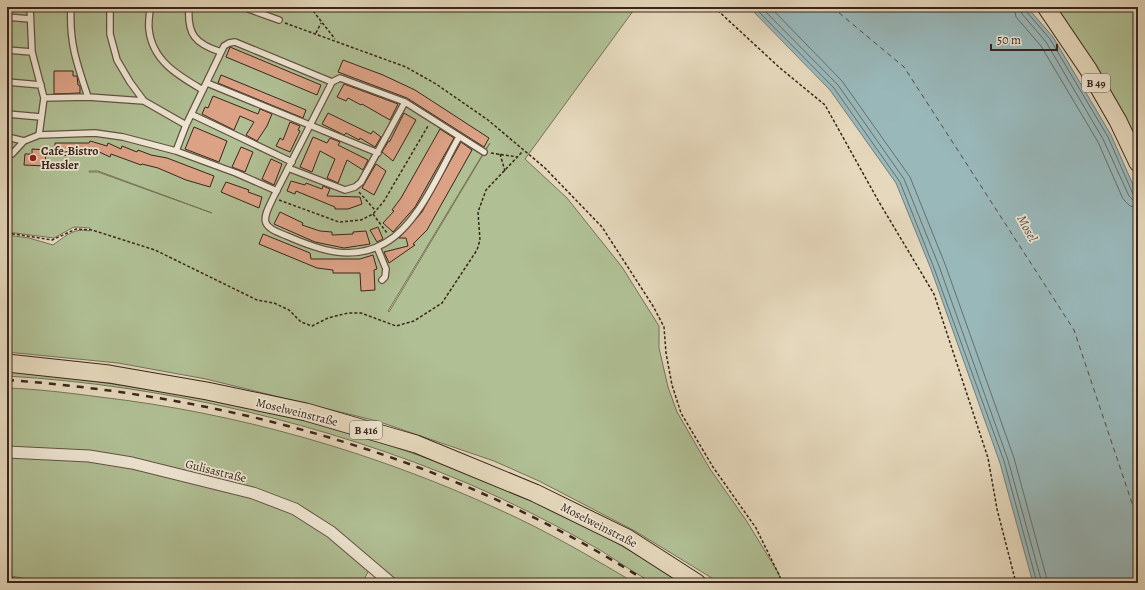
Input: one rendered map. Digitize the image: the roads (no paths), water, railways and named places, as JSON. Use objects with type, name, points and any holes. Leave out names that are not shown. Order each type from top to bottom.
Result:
[{"type":"main road","name":"B 49","points":[[1046,7],[1088,69],[1118,121],[1138,163]]},
{"type":"main road","name":"Moselweinstraße","points":[[7,363],[109,374],[207,391],[306,412],[416,444],[534,493],[613,531],[627,538],[697,583]]},
{"type":"street","name":"Gulisastraße","points":[[7,452],[89,456],[132,464],[253,493],[295,509],[307,516],[331,532],[391,583]]},
{"type":"lane","points":[[30,7],[32,52],[44,98],[39,135]]},
{"type":"lane","points":[[71,7],[71,43],[88,97]]},
{"type":"lane","points":[[110,7],[110,34],[117,60],[130,82],[144,101],[186,125]]},
{"type":"lane","points":[[150,7],[148,28],[153,44],[162,62],[177,75],[204,90]]},
{"type":"lane","points":[[189,7],[189,27],[193,35],[199,42],[209,48],[221,52]]},
{"type":"lane","points":[[244,7],[279,20]]},
{"type":"lane","points":[[7,17],[30,19]]},
{"type":"lane","points":[[176,152],[186,125],[193,114],[221,52],[229,42],[235,42],[332,82]]},
{"type":"lane","points":[[7,50],[32,52]]},
{"type":"lane","points":[[458,137],[416,215],[403,230],[377,247],[368,251],[344,253],[323,251],[273,230],[267,225],[265,218],[273,198],[332,82],[340,78],[405,102],[458,137],[484,152]]},
{"type":"lane","points":[[7,82],[41,85]]},
{"type":"lane","points":[[207,84],[378,153]]},
{"type":"lane","points":[[44,98],[88,97],[144,101]]},
{"type":"lane","points":[[288,168],[345,190],[355,187],[361,182],[405,102]]},
{"type":"lane","points":[[7,114],[42,117]]},
{"type":"lane","points":[[193,114],[292,162]]},
{"type":"lane","points":[[7,154],[12,154],[24,141],[39,135],[95,133],[123,137],[176,152],[236,173],[277,191]]},
{"type":"lane","points":[[7,137],[24,141]]},
{"type":"lane","points":[[377,247],[386,269],[385,277],[382,280]]},
{"type":"water","name":"Mosel","points":[[749,7],[1027,7],[1053,37],[1111,135],[1138,196],[1138,583],[1033,583],[1000,463],[931,269],[896,183],[830,90]]},
{"type":"railway","points":[[7,380],[91,388],[175,401],[259,419],[341,441],[421,468],[500,501],[576,539],[649,583]]},
{"type":"place","name":"Cafe-Bistro Hessler","points":[[33,158]]}]
